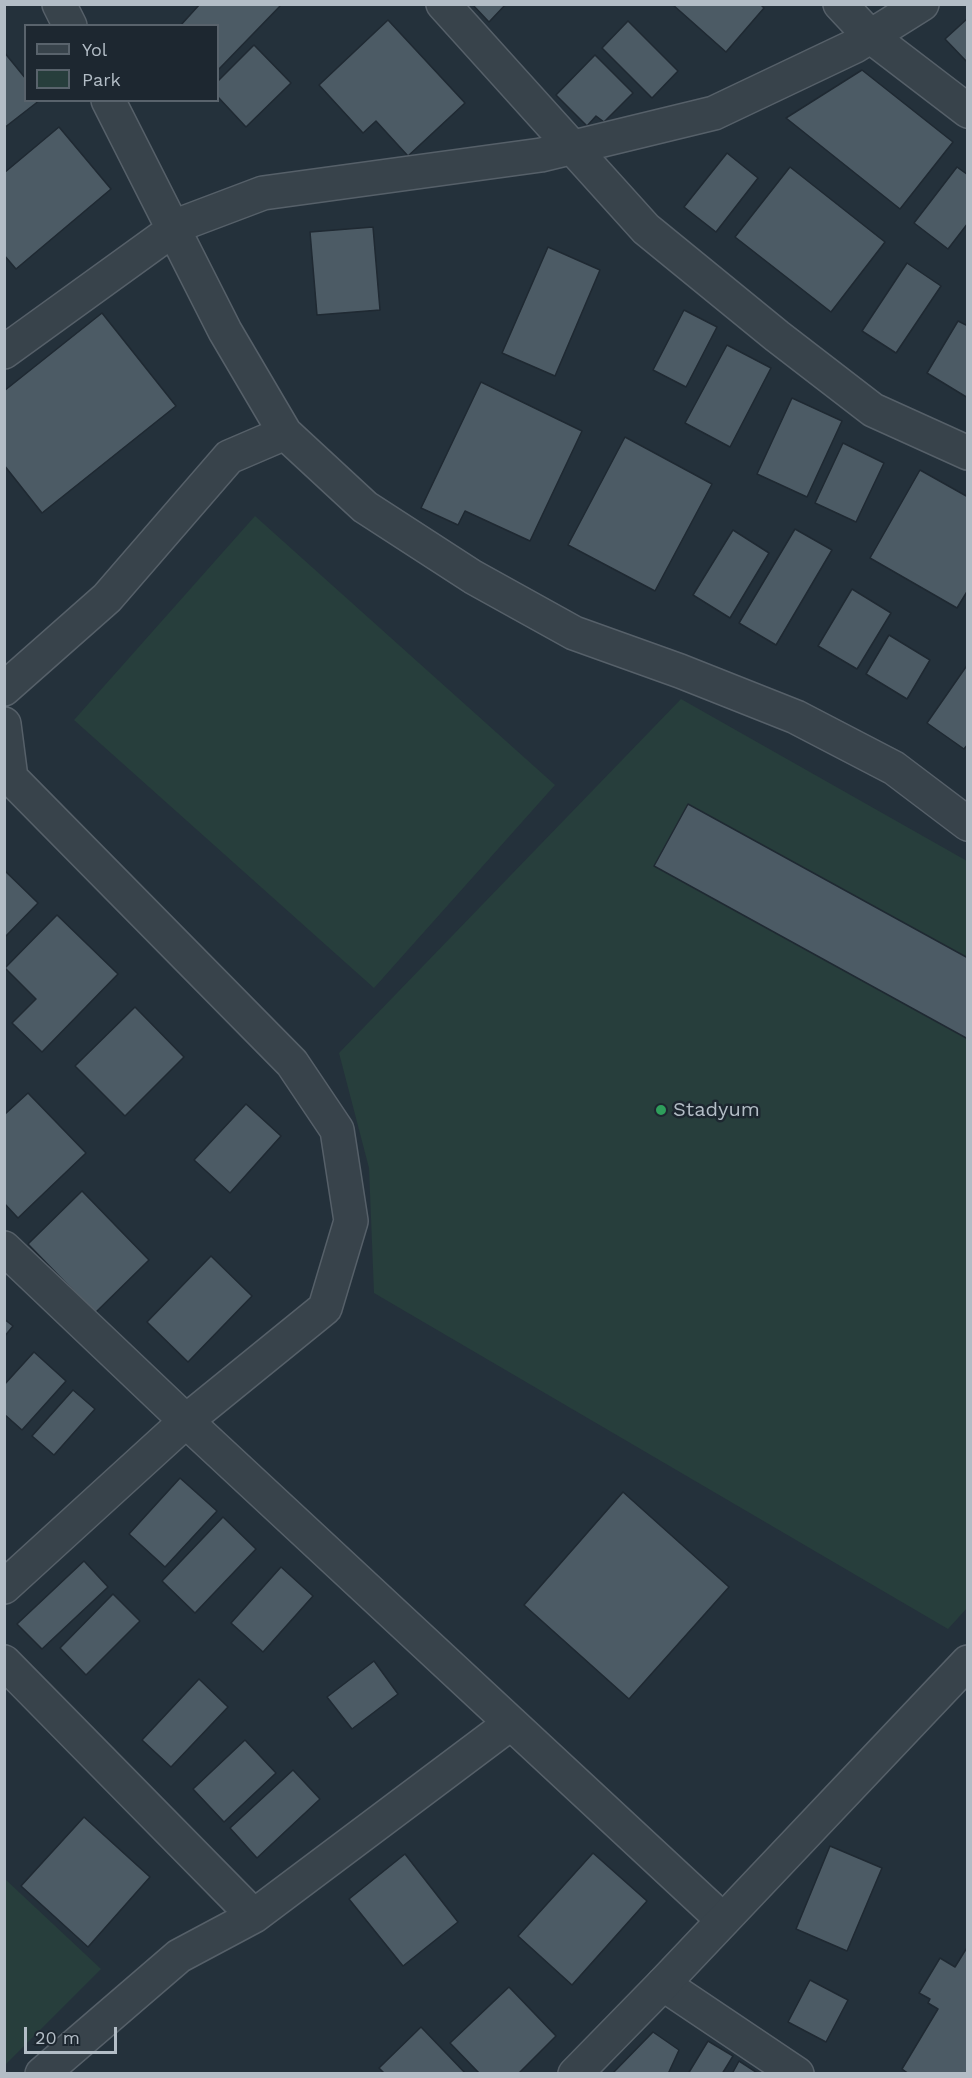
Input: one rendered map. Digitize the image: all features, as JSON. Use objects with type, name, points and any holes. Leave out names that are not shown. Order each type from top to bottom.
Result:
[{"type":"street","points":[[59,4],[69,24]]},
{"type":"street","points":[[443,4],[646,229],[777,336],[873,410],[968,453]]},
{"type":"street","points":[[840,4],[870,36],[968,111]]},
{"type":"street","points":[[4,352],[181,224],[263,193],[541,155],[714,113],[855,46],[922,4]]},
{"type":"street","points":[[109,102],[225,331],[285,434],[365,507],[473,577],[574,633],[680,671],[796,717],[894,768],[968,824]]},
{"type":"street","points":[[4,689],[107,598],[229,457],[285,434]]},
{"type":"street","points":[[4,724],[11,778],[292,1063],[337,1130],[351,1221],[326,1308],[186,1421],[4,1587]]},
{"type":"street","points":[[4,1248],[186,1421],[723,1920]]},
{"type":"street","points":[[4,1662],[254,1916]]},
{"type":"street","points":[[574,2073],[663,1984],[968,1662]]},
{"type":"street","points":[[42,2073],[179,1956],[254,1916],[511,1723]]},
{"type":"street","points":[[663,1984],[797,2073]]},
{"type":"green space","points":[[255,516],[555,785],[374,988],[74,720]]},
{"type":"green space","name":"Stadyum","points":[[681,699],[967,861],[967,1608],[948,1629],[374,1293],[369,1168],[339,1053]]},
{"type":"green space","points":[[5,1879],[101,1969],[4,2065]]},
{"type":"building","points":[[200,4],[282,4],[219,69],[219,24],[182,24]]},
{"type":"building","points":[[472,4],[506,4],[489,22]]},
{"type":"building","points":[[672,4],[760,4],[764,8],[726,52]]},
{"type":"building","points":[[968,18],[968,63],[945,39]]},
{"type":"building","points":[[388,20],[465,103],[408,156],[376,121],[363,133],[319,85]]},
{"type":"building","points":[[628,21],[678,71],[652,98],[602,48]]},
{"type":"building","points":[[254,45],[291,83],[246,127],[219,98],[219,80]]},
{"type":"building","points":[[4,52],[24,77],[24,102],[37,102],[4,128]]},
{"type":"building","points":[[595,55],[633,93],[604,122],[596,116],[587,126],[556,95]]},
{"type":"building","points":[[862,70],[953,142],[900,209],[786,118]]},
{"type":"building","points":[[59,127],[111,189],[16,269],[4,255],[4,173]]},
{"type":"building","points":[[727,153],[758,178],[716,232],[684,207]]},
{"type":"building","points":[[790,167],[885,242],[831,312],[735,237]]},
{"type":"building","points":[[957,167],[968,175],[968,223],[948,249],[914,223]]},
{"type":"building","points":[[373,227],[380,310],[317,315],[310,232]]},
{"type":"building","points":[[548,247],[600,270],[555,376],[502,353]]},
{"type":"building","points":[[907,263],[941,286],[896,353],[862,331]]},
{"type":"building","points":[[684,310],[717,327],[686,387],[653,370]]},
{"type":"building","points":[[102,313],[176,406],[42,513],[4,465],[4,391]]},
{"type":"building","points":[[958,321],[968,326],[968,398],[927,373]]},
{"type":"building","points":[[727,345],[771,368],[730,447],[685,423]]},
{"type":"building","points":[[481,382],[582,431],[530,541],[465,511],[458,525],[421,508]]},
{"type":"building","points":[[792,398],[842,421],[807,497],[757,474]]},
{"type":"building","points":[[625,437],[712,484],[655,591],[568,545]]},
{"type":"building","points":[[843,443],[884,463],[856,522],[815,503]]},
{"type":"building","points":[[920,470],[968,497],[968,590],[957,608],[870,558]]},
{"type":"building","points":[[795,529],[832,550],[776,645],[739,623]]},
{"type":"building","points":[[733,530],[769,553],[730,618],[693,595]]},
{"type":"building","points":[[852,589],[891,613],[857,669],[818,646]]},
{"type":"building","points":[[889,635],[930,660],[907,699],[866,674]]},
{"type":"building","points":[[968,664],[968,744],[964,749],[927,723]]},
{"type":"building","points":[[688,804],[968,958],[968,1039],[654,866]]},
{"type":"building","points":[[4,870],[38,903],[4,938]]},
{"type":"building","points":[[57,915],[118,974],[42,1052],[12,1023],[36,999],[5,968]]},
{"type":"building","points":[[135,1007],[184,1057],[125,1116],[75,1066]]},
{"type":"building","points":[[28,1093],[86,1153],[18,1218],[4,1203],[4,1115]]},
{"type":"building","points":[[246,1104],[281,1136],[230,1193],[194,1160]]},
{"type":"building","points":[[82,1191],[149,1260],[95,1313],[28,1244]]},
{"type":"building","points":[[211,1256],[252,1296],[188,1362],[147,1322]]},
{"type":"building","points":[[4,1319],[13,1326],[4,1337]]},
{"type":"building","points":[[34,1352],[66,1381],[22,1430],[4,1414],[4,1385]]},
{"type":"building","points":[[73,1390],[95,1409],[54,1455],[32,1436]]},
{"type":"building","points":[[180,1478],[217,1511],[165,1567],[129,1534]]},
{"type":"building","points":[[623,1492],[729,1587],[629,1699],[524,1605]]},
{"type":"building","points":[[223,1517],[256,1549],[195,1613],[162,1581]]},
{"type":"building","points":[[84,1561],[108,1587],[42,1649],[17,1624]]},
{"type":"building","points":[[281,1567],[313,1596],[263,1652],[231,1623]]},
{"type":"building","points":[[113,1594],[140,1621],[86,1675],[60,1648]]},
{"type":"building","points":[[374,1661],[398,1694],[352,1729],[327,1697]]},
{"type":"building","points":[[199,1679],[228,1707],[171,1767],[142,1740]]},
{"type":"building","points":[[245,1740],[276,1773],[224,1822],[193,1789]]},
{"type":"building","points":[[293,1770],[320,1799],[257,1858],[230,1828]]},
{"type":"building","points":[[84,1817],[150,1877],[88,1947],[21,1886]]},
{"type":"building","points":[[830,1846],[882,1868],[847,1951],[796,1929]]},
{"type":"building","points":[[593,1853],[647,1901],[572,1985],[518,1936]]},
{"type":"building","points":[[405,1854],[458,1922],[403,1966],[349,1899]]},
{"type":"building","points":[[968,1946],[968,2074],[909,2074],[902,2069],[938,2009],[928,2003],[930,1999],[919,1993],[940,1958],[955,1967]]},
{"type":"building","points":[[810,1980],[848,2000],[826,2042],[788,2022]]},
{"type":"building","points":[[509,1987],[556,2036],[518,2074],[480,2074],[450,2043]]},
{"type":"building","points":[[421,2027],[466,2074],[385,2074],[379,2068]]},
{"type":"building","points":[[653,2032],[679,2050],[668,2074],[612,2074]]},
{"type":"building","points":[[708,2041],[733,2056],[722,2074],[688,2074]]},
{"type":"building","points":[[739,2061],[759,2074],[732,2074]]},
{"type":"place","name":"Stadyum","points":[[661,1110]]}]
